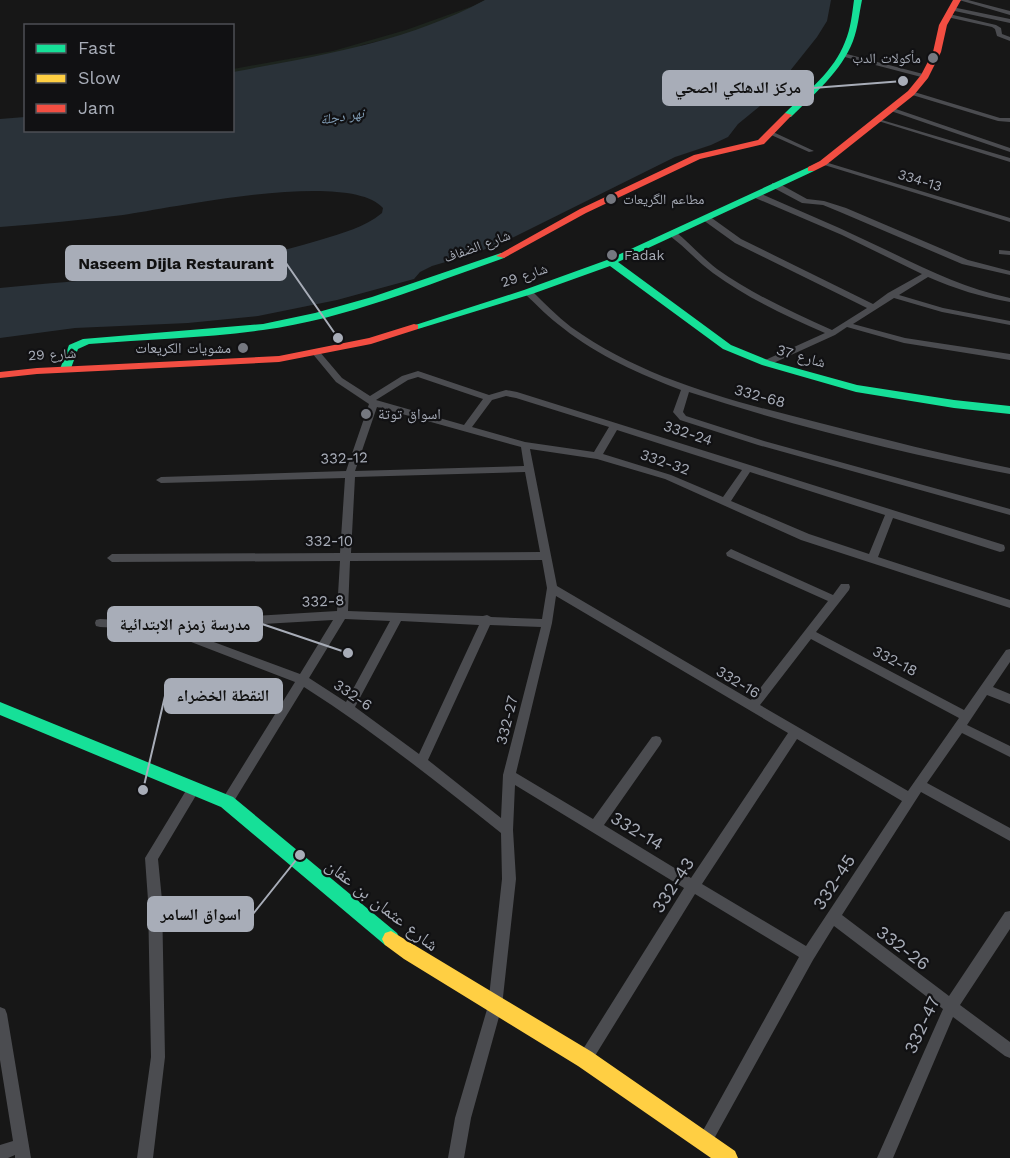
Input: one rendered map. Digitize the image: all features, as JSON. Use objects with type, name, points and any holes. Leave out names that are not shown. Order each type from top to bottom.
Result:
[{"type":"street","name":"شارع الضفاف","points":[[66,369],[74,347],[87,341],[263,327],[317,316],[376,299],[511,252],[583,211],[697,157],[758,143],[771,133],[843,55],[850,40],[858,0]]},
{"type":"street","points":[[955,6],[1010,13]]},
{"type":"street","points":[[955,6],[1010,21]]},
{"type":"street","points":[[955,6],[998,28],[999,35],[1010,39]]},
{"type":"street","name":"شارع 29","points":[[0,375],[66,369],[279,358],[316,353],[371,340],[528,292],[611,262],[823,163],[911,93],[925,76],[937,52],[943,25],[955,6]]},
{"type":"street","points":[[843,55],[925,76]]},
{"type":"street","points":[[911,93],[1000,120],[1010,120]]},
{"type":"street","points":[[890,109],[1010,150]]},
{"type":"street","points":[[877,119],[1010,160]]},
{"type":"street","points":[[771,133],[811,152]]},
{"type":"street","name":"334-13","points":[[823,163],[1010,220]]},
{"type":"street","points":[[776,185],[805,201],[824,203],[843,210],[965,262],[1010,273]]},
{"type":"street","points":[[756,195],[875,248],[926,275],[963,290],[1010,300]]},
{"type":"street","points":[[706,218],[738,241],[872,307]]},
{"type":"street","points":[[673,234],[714,270],[788,313],[832,333]]},
{"type":"street","name":"شارع 37","points":[[611,262],[727,347],[766,363],[856,388],[954,404],[1010,410]]},
{"type":"street","points":[[766,363],[832,333],[926,275]]},
{"type":"street","name":"332-68","points":[[528,292],[568,328],[606,353],[666,382],[951,460],[1010,471]]},
{"type":"street","points":[[891,295],[942,310],[1010,323]]},
{"type":"street","points":[[845,324],[904,340],[1010,357]]},
{"type":"street","name":"332-32","points":[[316,353],[339,380],[372,401],[525,444],[597,456],[668,477],[805,537],[1010,604]]},
{"type":"street","name":"332-24","points":[[372,401],[405,378],[418,374],[489,398],[512,393],[1000,548]]},
{"type":"street","points":[[686,389],[678,412],[683,418],[784,449],[1010,512]]},
{"type":"street","points":[[466,428],[489,398]]},
{"type":"street","points":[[226,802],[342,615],[350,472],[372,401]]},
{"type":"street","points":[[597,456],[615,425]]},
{"type":"street","name":"332-27","points":[[456,1158],[464,1118],[495,1006],[509,879],[507,830],[509,775],[548,623],[552,588],[525,444]]},
{"type":"street","points":[[726,501],[748,468]]},
{"type":"street","name":"332-12","points":[[161,480],[350,472],[528,469]]},
{"type":"street","points":[[873,558],[890,514]]},
{"type":"street","points":[[731,553],[835,600]]},
{"type":"street","name":"332-10","points":[[112,558],[547,556]]},
{"type":"street","points":[[752,707],[845,587]]},
{"type":"street","name":"332-16","points":[[552,588],[910,799]]},
{"type":"street","name":"332-8","points":[[100,623],[158,626],[342,615],[548,623]]},
{"type":"street","points":[[348,709],[397,618]]},
{"type":"street","points":[[421,762],[487,619]]},
{"type":"street","name":"332-6","points":[[158,626],[303,680],[348,709],[421,762],[507,830]]},
{"type":"street","name":"332-18","points":[[809,633],[962,721],[1010,752]]},
{"type":"street","name":"332-45","points":[[705,1141],[808,955],[962,721],[1010,653]]},
{"type":"street","points":[[985,688],[1010,699]]},
{"type":"street","name":"شارع عثمان بن عفان","points":[[0,708],[226,802],[247,817],[380,932],[495,1006],[585,1059],[728,1158]]},
{"type":"street","name":"332-43","points":[[585,1059],[693,886],[795,732]]},
{"type":"street","points":[[595,827],[656,741]]},
{"type":"street","name":"332-14","points":[[509,775],[808,955]]},
{"type":"street","points":[[920,785],[1010,835]]},
{"type":"street","points":[[145,1158],[158,1057],[155,900],[151,858],[194,788]]},
{"type":"street","name":"332-47","points":[[885,1158],[951,1006],[1010,917]]},
{"type":"street","name":"332-26","points":[[833,918],[1010,1051]]},
{"type":"street","points":[[0,1014],[22,1152],[0,1153]]},
{"type":"shaded area","points":[[485,0],[493,0],[413,33],[362,45],[234,82],[234,69],[333,51],[406,30]]},
{"type":"water","name":"نهر دجلة","points":[[485,0],[831,0],[827,21],[817,37],[766,101],[738,124],[728,137],[675,157],[514,237],[476,253],[432,266],[420,272],[414,279],[337,300],[258,316],[188,323],[75,328],[0,338],[0,288],[162,272],[281,251],[353,230],[382,213],[383,208],[364,197],[335,192],[299,191],[218,199],[123,215],[0,227],[0,119],[24,117],[24,132],[234,132],[234,72],[362,46],[425,27]]},
{"type":"traffic: fast","points":[[788,115],[838,63],[849,42],[858,0]]},
{"type":"traffic: fast","points":[[414,327],[528,292],[611,262],[811,169]]},
{"type":"traffic: fast","points":[[66,369],[73,347],[87,341],[263,327],[317,316],[376,299],[501,256]]},
{"type":"traffic: fast","points":[[611,262],[727,347],[766,363],[856,388],[954,404],[1010,410]]},
{"type":"traffic: fast","points":[[0,708],[227,802],[391,939]]},
{"type":"traffic: slow","points":[[391,939],[410,953],[585,1059],[728,1158]]},
{"type":"traffic: jam","points":[[811,169],[823,163],[911,93],[925,76],[937,52],[943,25],[957,0]]},
{"type":"traffic: jam","points":[[501,256],[583,211],[697,157],[761,142],[788,115]]},
{"type":"traffic: jam","points":[[0,375],[37,371],[279,359],[371,341],[414,327]]},
{"type":"place","name":"مأكولات الدب","points":[[933,58]]},
{"type":"place","name":"مركز الدهلكي الصحي","points":[[903,81]]},
{"type":"place","name":"مطاعم الگريعات","points":[[611,199]]},
{"type":"place","name":"Fadak","points":[[612,255]]},
{"type":"place","name":"Naseem Dijla Restaurant","points":[[338,338]]},
{"type":"place","name":"مشويات الكريعات","points":[[243,348]]},
{"type":"place","name":"اسواق توتة","points":[[366,414]]},
{"type":"place","name":"مدرسة زمزم الابتدائية","points":[[348,653]]},
{"type":"place","name":"النقطة الخضراء","points":[[143,790]]},
{"type":"place","name":"اسواق السامر","points":[[300,855]]}]
